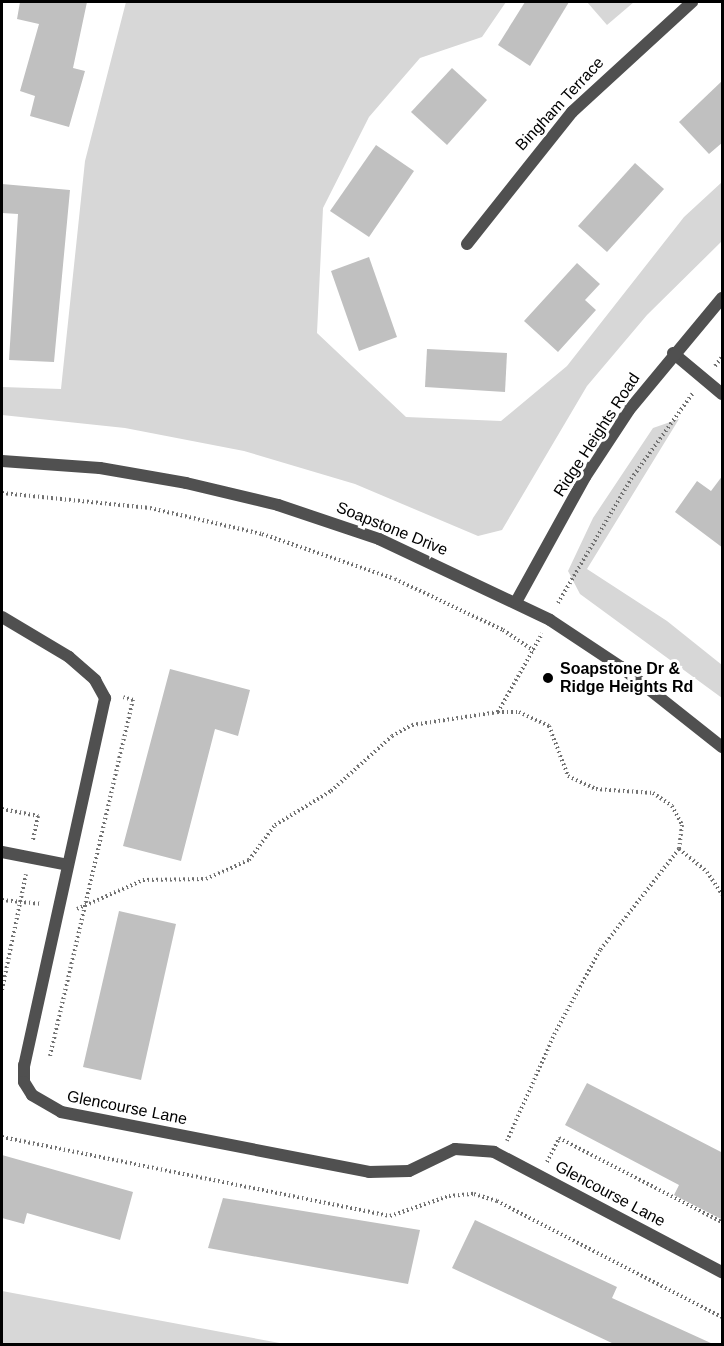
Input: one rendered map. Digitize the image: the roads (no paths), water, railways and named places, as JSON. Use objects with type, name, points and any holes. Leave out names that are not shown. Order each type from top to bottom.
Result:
[{"type":"street","name":"Bingham Terrace","points":[[467,244],[572,112],[692,2]]},
{"type":"street","name":"Ridge Heights Road","points":[[516,602],[585,477],[673,354],[723,298]]},
{"type":"street","points":[[673,354],[723,394]]},
{"type":"street","name":"Soapstone Drive","points":[[2,461],[100,468],[278,505],[379,539],[550,620],[621,668],[723,747]]},
{"type":"street","name":"Glencourse Lane","points":[[2,617],[69,657],[95,680],[105,698],[24,1065],[24,1082],[44,1105],[369,1172],[409,1171],[455,1149],[502,1155],[723,1272]]},
{"type":"street","points":[[2,852],[68,865]]},
{"type":"place","name":"Soapstone Dr & Ridge Heights Rd","points":[[548,678]]}]
